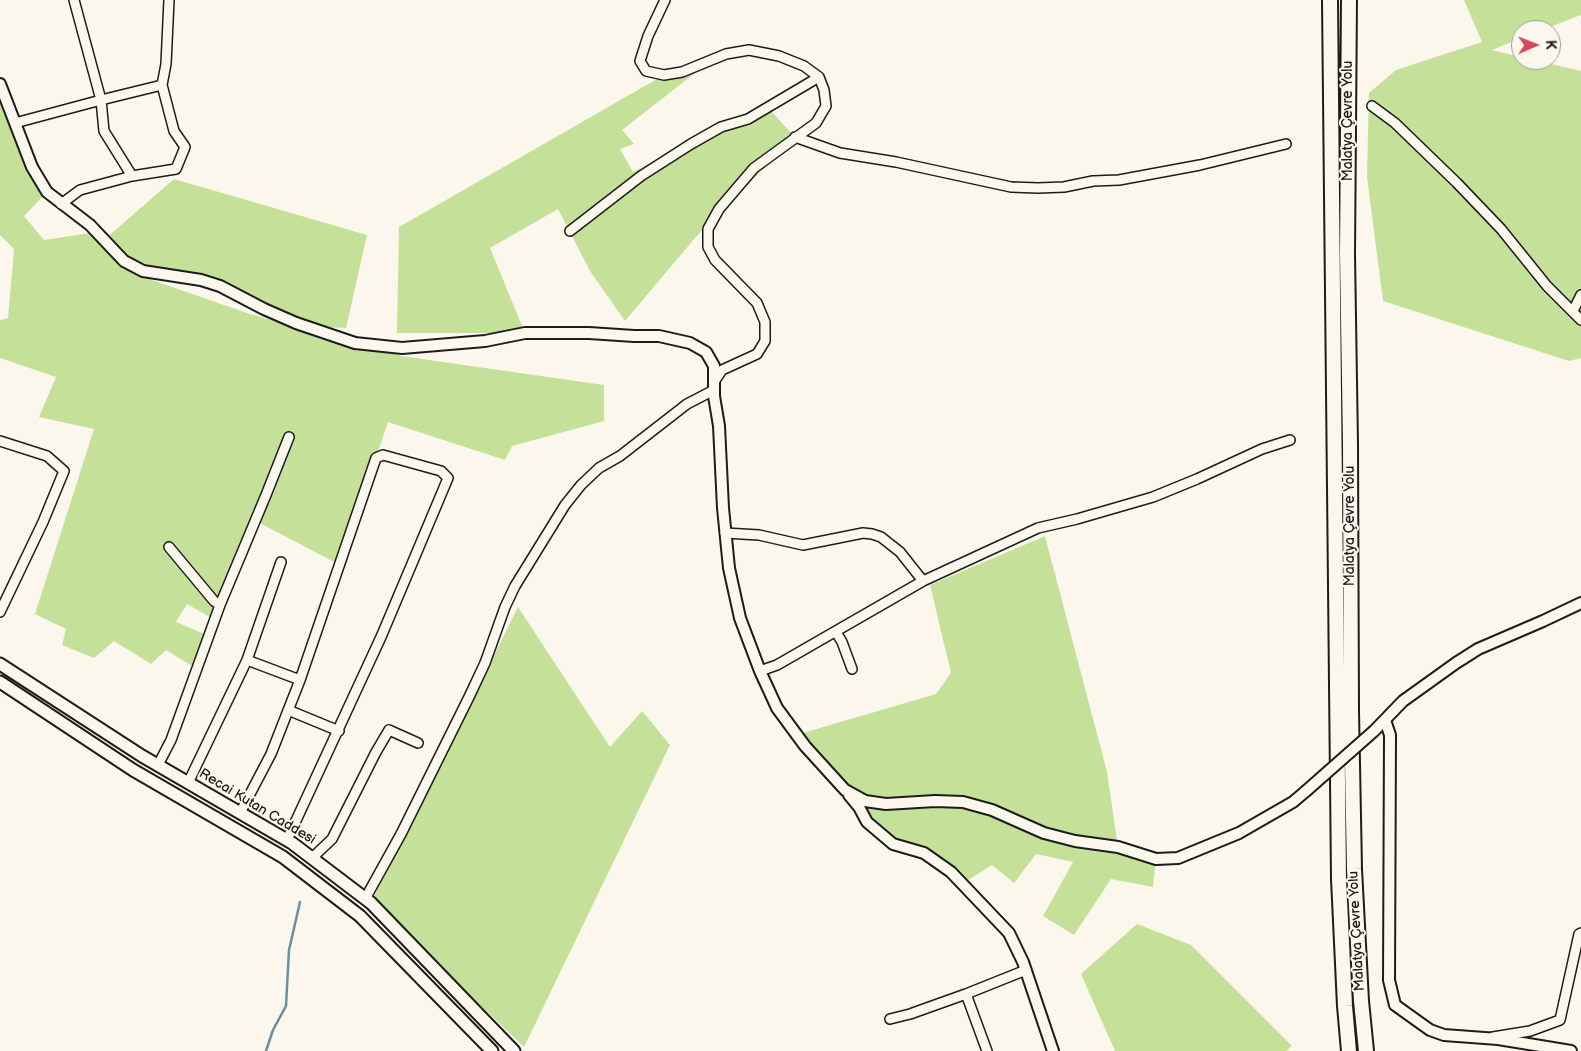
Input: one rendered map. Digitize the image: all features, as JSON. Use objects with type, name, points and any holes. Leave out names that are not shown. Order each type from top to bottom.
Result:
[{"type":"highway","name":"Malatya Çevre Yolu","points":[[1330,0],[1339,879],[1349,1051]]},
{"type":"highway","name":"Malatya Çevre Yolu","points":[[1349,0],[1347,254],[1351,721],[1354,869],[1361,1001],[1366,1051]]},
{"type":"main road","name":"Recai Kutan Caddesi","points":[[0,664],[158,765],[287,840],[312,858],[366,899],[514,1051]]},
{"type":"main road","points":[[0,682],[133,770],[283,857],[360,916],[492,1051]]},
{"type":"street","points":[[74,0],[101,100],[104,131],[132,176]]},
{"type":"street","points":[[62,204],[80,190],[132,176],[176,169],[185,147],[174,131],[162,85],[166,64],[169,0]]},
{"type":"street","points":[[366,899],[402,834],[469,697],[485,663],[496,629],[512,593],[565,505],[581,485],[599,468],[620,456],[714,386],[722,370],[757,354],[765,340],[765,322],[757,303],[715,260],[708,247],[708,229],[719,209],[754,168],[816,123],[826,106],[824,90],[819,77],[804,66],[779,56],[749,50],[726,54],[682,72],[664,75],[646,71],[640,61],[648,36],[665,0]]},
{"type":"street","points":[[570,231],[641,176],[691,144],[721,128],[748,119],[819,77]]},
{"type":"street","points":[[0,84],[32,167],[47,192],[90,225],[124,261],[143,271],[206,281],[296,323],[355,343],[402,348],[485,341],[525,333],[660,336],[690,343],[706,352],[718,363],[730,366]]},
{"type":"street","points":[[15,123],[162,85]]},
{"type":"street","points":[[1372,106],[1395,123],[1457,183],[1501,229],[1547,286],[1581,320]]},
{"type":"street","points":[[795,137],[840,154],[896,162],[1011,187],[1038,188],[1064,188],[1093,181],[1119,180],[1200,165],[1286,144]]},
{"type":"street","points":[[1573,311],[1581,295]]},
{"type":"street","points":[[706,352],[714,366],[729,568],[740,618],[760,671],[777,708],[805,746],[859,807],[867,822],[894,844],[924,852],[951,872],[1008,933],[1026,970],[1053,1051]]},
{"type":"street","points":[[158,765],[171,740],[220,604],[289,438]]},
{"type":"street","points":[[760,671],[777,665],[923,581],[1038,528],[1077,519],[1152,497],[1262,449],[1290,440]]},
{"type":"street","points":[[0,441],[47,456],[64,471],[43,522],[0,612]]},
{"type":"street","points":[[240,813],[271,754],[300,680],[376,458],[383,455],[442,471],[448,478],[381,637],[287,840]]},
{"type":"street","points":[[725,532],[759,535],[803,544],[872,534],[881,537],[900,552],[923,581]]},
{"type":"street","points":[[169,546],[214,601],[220,604]]},
{"type":"street","points":[[188,783],[247,660],[281,562]]},
{"type":"street","points":[[845,790],[865,801],[886,804],[935,801],[963,802],[992,810],[1044,833],[1075,841],[1118,847],[1156,859],[1178,858],[1239,833],[1293,802],[1374,731],[1403,701],[1463,658],[1478,649],[1543,622],[1581,603]]},
{"type":"street","points":[[836,632],[842,642],[852,669]]},
{"type":"street","points":[[247,660],[300,680]]},
{"type":"street","points":[[288,710],[338,731]]},
{"type":"street","points":[[1385,720],[1390,735],[1389,980],[1395,1005],[1430,1030],[1444,1035],[1488,1038],[1572,1051]]},
{"type":"street","points":[[312,858],[332,840],[376,752],[390,730],[418,743]]},
{"type":"street","points":[[1488,1038],[1530,1031],[1560,1020],[1579,934],[1581,933]]},
{"type":"street","points":[[890,1019],[966,994],[1026,970]]},
{"type":"street","points":[[966,994],[987,1051]]},
{"type":"green space","points":[[1464,0],[1581,0],[1581,15],[1561,23],[1561,20],[1511,20],[1511,42],[1492,50],[1511,55],[1511,70],[1561,70],[1561,66],[1581,71],[1581,358],[1569,361],[1383,301],[1367,177],[1369,93],[1396,70],[1482,42]]},
{"type":"green space","points":[[713,59],[622,130],[634,144],[620,149],[633,172],[721,127],[768,108],[795,137],[695,238],[625,321],[590,271],[558,209],[490,248],[525,333],[397,333],[399,227],[664,75]]},
{"type":"green space","points":[[0,84],[47,192],[24,216],[44,240],[97,232],[105,239],[174,179],[367,235],[346,328],[306,326],[211,283],[143,271],[131,262],[152,280],[247,313],[401,356],[604,385],[604,421],[512,446],[505,460],[388,422],[340,565],[256,521],[215,620],[187,604],[176,622],[209,636],[197,669],[166,650],[151,664],[114,641],[94,658],[62,645],[66,629],[35,614],[94,429],[39,417],[56,377],[0,358],[0,320],[8,318],[14,249],[0,235]]},
{"type":"green space","points":[[1045,536],[1107,772],[1118,847],[1156,859],[1153,887],[1111,879],[1074,935],[1043,916],[1073,862],[1036,854],[1014,883],[992,865],[962,884],[924,853],[893,844],[867,822],[865,801],[845,790],[796,735],[936,694],[951,673],[930,585]]},
{"type":"green space","points":[[518,607],[610,747],[642,711],[670,745],[524,1047],[372,901]]},
{"type":"green space","points":[[1137,924],[1191,945],[1292,1046],[1286,1051],[1115,1051],[1081,974]]},
{"type":"waterway","points":[[266,1051],[273,1030],[286,1006],[289,950],[300,902]]}]
